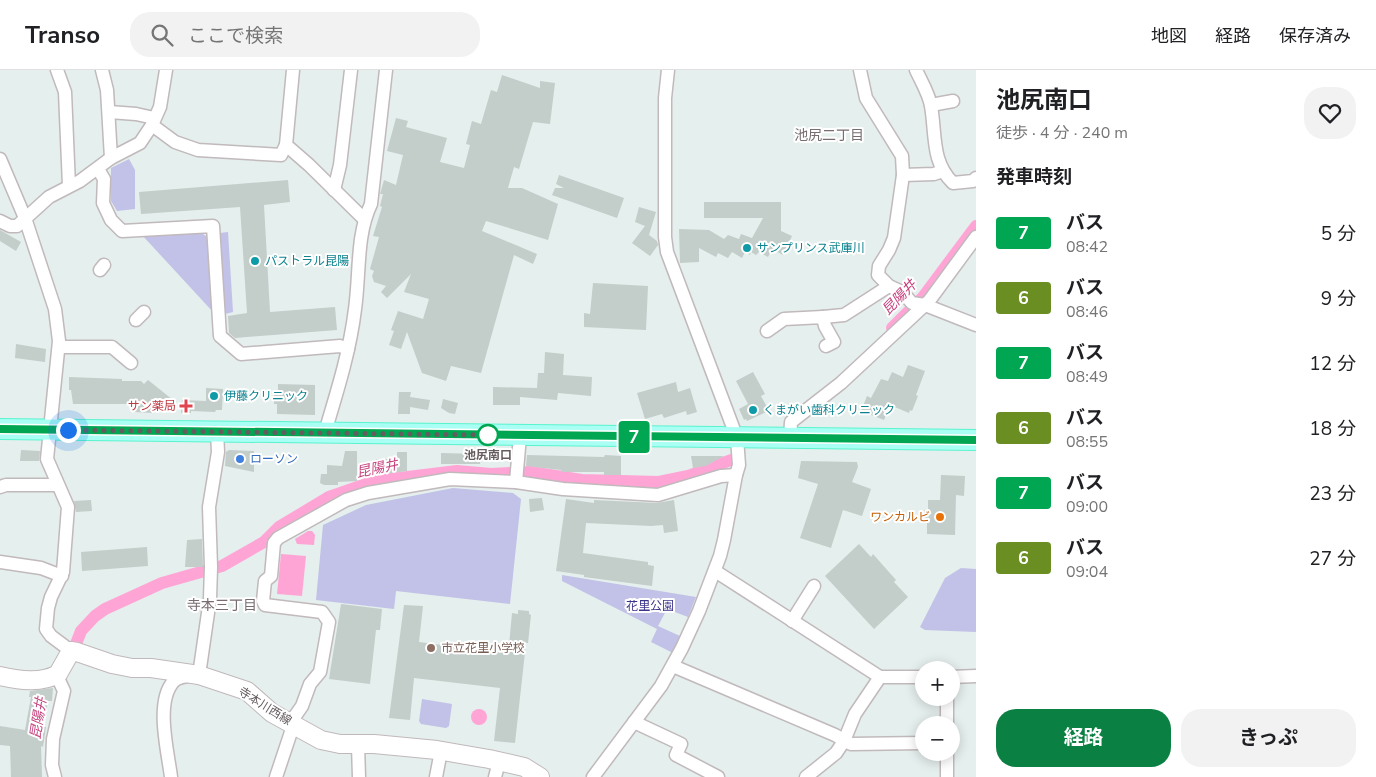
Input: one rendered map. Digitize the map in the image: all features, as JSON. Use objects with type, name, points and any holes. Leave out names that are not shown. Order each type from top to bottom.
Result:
[{"type":"main road","points":[[0,429],[976,440]]},
{"type":"main road","points":[[0,676],[24,681],[59,681],[71,651]]},
{"type":"main road","name":"寺本川西線","points":[[71,651],[132,668],[150,668],[199,675],[247,692],[272,713],[321,740],[340,744],[374,744],[441,750],[489,759],[497,770],[524,768],[540,777]]},
{"type":"street","points":[[57,70],[65,92],[69,186]]},
{"type":"street","points":[[102,70],[108,90],[111,158]]},
{"type":"street","points":[[109,112],[136,114],[153,122],[175,142],[198,150],[281,155],[286,145],[293,70]]},
{"type":"street","points":[[334,190],[340,165],[351,70]]},
{"type":"street","points":[[325,432],[348,349],[355,310],[364,219],[371,204],[386,70]]},
{"type":"street","points":[[593,777],[661,686],[673,666],[699,611],[715,571],[724,540],[739,465],[737,438],[666,252],[665,135],[668,70]]},
{"type":"street","points":[[860,70],[866,98],[902,156],[903,175],[894,238],[879,266],[878,275],[889,286],[902,292],[912,303],[925,305],[976,325]]},
{"type":"street","points":[[916,70],[931,104],[936,154],[943,171],[953,183],[974,181],[976,178]]},
{"type":"street","points":[[0,221],[15,227],[49,196],[98,169],[111,158],[140,143],[160,106],[163,71]]},
{"type":"street","points":[[931,104],[953,101]]},
{"type":"street","points":[[286,145],[310,165],[364,219]]},
{"type":"street","points":[[0,159],[25,218],[55,309],[59,347],[47,459],[57,486],[68,507],[62,576],[50,602],[46,629],[51,636],[71,651]]},
{"type":"street","points":[[98,169],[104,179],[103,203],[111,220],[122,230],[213,226],[220,336],[240,354],[340,346],[348,349]]},
{"type":"street","points":[[903,175],[934,174],[943,171]]},
{"type":"street","points":[[790,438],[791,422],[841,383],[925,305],[976,237]]},
{"type":"street","points":[[767,330],[779,319],[844,314],[889,286]]},
{"type":"street","points":[[823,317],[825,326],[834,342],[826,346]]},
{"type":"street","points":[[59,347],[112,347],[131,363]]},
{"type":"street","points":[[171,777],[164,718],[167,695],[173,682],[181,677],[199,675],[210,599],[209,507],[218,452],[217,432]]},
{"type":"street","points":[[516,481],[520,436]]},
{"type":"street","points":[[276,777],[293,719],[302,706],[310,684],[320,672],[329,622],[322,612],[265,605],[265,581],[271,576],[274,542],[278,538],[346,500],[368,493],[450,479],[516,481],[563,489],[658,495],[721,476],[736,475]]},
{"type":"street","points":[[0,486],[57,486]]},
{"type":"street","points":[[0,562],[41,568],[62,576]]},
{"type":"street","points":[[715,571],[880,677],[915,677]]},
{"type":"street","points":[[792,621],[814,586]]},
{"type":"street","points":[[673,666],[835,735],[851,744],[915,743]]},
{"type":"street","points":[[960,677],[976,676]]},
{"type":"street","points":[[806,777],[836,753],[844,741],[855,714],[880,677]]},
{"type":"street","points":[[55,777],[52,765],[53,740],[59,681]]},
{"type":"street","points":[[634,722],[681,744],[674,758],[718,777]]},
{"type":"street","points":[[358,745],[359,777]]},
{"type":"street","points":[[436,777],[441,750]]},
{"type":"street","points":[[947,761],[947,777]]},
{"type":"green space","points":[[129,159],[135,170],[135,209],[117,211],[111,201],[111,168]]},
{"type":"green space","points":[[228,232],[233,312],[225,314],[220,233]]},
{"type":"green space","points":[[201,233],[208,240],[214,313],[142,235]]},
{"type":"green space","points":[[453,488],[513,493],[521,499],[510,604],[396,591],[394,609],[316,600],[323,525],[366,505]]},
{"type":"green space","points":[[961,568],[976,569],[976,632],[925,630],[920,627],[945,578]]},
{"type":"green space","name":"花里公園","points":[[562,575],[696,597],[688,617],[667,609],[658,626],[680,636],[673,653],[651,642],[657,629],[562,581]]},
{"type":"green space","points":[[422,699],[452,704],[449,726],[446,728],[421,724],[419,721]]},
{"type":"shaded area","points":[[308,531],[312,531],[315,535],[314,545],[297,544],[295,539]]},
{"type":"shaded area","points":[[281,554],[306,556],[302,596],[277,594]]},
{"type":"shaded area","points":[[479,709],[487,717],[479,725],[471,717]]},
{"type":"building","points":[[502,75],[540,88],[540,81],[555,83],[550,124],[533,122],[519,169],[514,167],[508,188],[522,188],[558,204],[548,240],[486,221],[482,231],[537,254],[533,264],[514,255],[481,373],[451,366],[446,381],[422,373],[407,332],[401,349],[389,345],[394,331],[391,330],[398,311],[423,319],[429,299],[404,292],[411,274],[387,298],[381,292],[386,286],[374,282],[372,276],[374,271],[370,269],[379,237],[373,236],[382,207],[380,206],[383,194],[380,194],[384,180],[396,185],[403,155],[387,151],[396,118],[408,121],[406,127],[447,138],[440,162],[464,168],[470,145],[466,144],[472,121],[481,124],[491,90],[497,92]]},
{"type":"building","points":[[559,175],[624,198],[617,218],[552,195],[555,188],[564,188],[556,184]]},
{"type":"building","name":"パストラル昆陽","points":[[288,180],[290,202],[264,205],[270,312],[335,307],[337,330],[235,338],[229,333],[228,316],[247,313],[240,207],[141,214],[139,192]]},
{"type":"building","points":[[704,202],[781,202],[781,231],[792,236],[783,255],[772,249],[768,257],[759,252],[756,255],[751,252],[750,255],[745,252],[742,258],[732,252],[728,258],[718,253],[716,257],[699,248],[699,262],[680,263],[679,229],[709,230],[724,239],[728,235],[739,239],[741,234],[752,238],[763,218],[704,218]]},
{"type":"building","points":[[639,207],[656,212],[649,235],[657,241],[658,245],[650,256],[632,243],[645,226],[635,222]]},
{"type":"building","points":[[0,230],[21,242],[16,251],[0,241]]},
{"type":"building","points":[[593,283],[648,286],[646,330],[584,327],[584,313],[590,314]]},
{"type":"building","points":[[16,344],[46,349],[45,362],[15,358]]},
{"type":"building","points":[[545,352],[564,354],[563,375],[592,377],[591,396],[558,393],[557,400],[520,397],[520,405],[493,405],[493,387],[537,388],[538,373],[544,373]]},
{"type":"building","points":[[908,365],[925,371],[912,411],[910,410],[909,413],[890,405],[884,420],[861,411],[867,396],[871,398],[881,379],[888,381],[892,372],[903,377]]},
{"type":"building","points":[[753,372],[765,394],[761,396],[768,409],[766,412],[747,421],[746,419],[744,420],[739,409],[748,404],[736,381]]},
{"type":"building","points":[[69,377],[122,379],[122,381],[141,381],[144,384],[148,380],[173,400],[164,408],[154,399],[153,413],[135,412],[135,404],[73,404],[71,390],[69,390]]},
{"type":"building","points":[[676,382],[678,392],[690,388],[697,412],[687,415],[686,411],[664,418],[662,414],[645,419],[637,393]]},
{"type":"building","points":[[278,384],[315,385],[315,415],[277,414],[277,404],[274,404],[274,392],[278,392]]},
{"type":"building","name":"伊藤クリニック","points":[[206,388],[223,389],[222,410],[181,413],[182,400],[206,401]]},
{"type":"building","points":[[399,392],[411,392],[410,397],[430,400],[428,410],[410,407],[410,414],[398,414]]},
{"type":"building","points":[[443,399],[458,403],[455,414],[441,408]]},
{"type":"building","points":[[21,450],[40,451],[39,461],[20,461]]},
{"type":"building","name":"ローソン","points":[[229,450],[254,451],[254,472],[225,466],[226,452]]},
{"type":"building","points":[[345,451],[357,451],[357,481],[338,482],[338,485],[324,485],[320,483],[321,474],[327,474],[327,465],[342,466]]},
{"type":"building","points":[[397,452],[407,452],[407,471],[377,475],[376,459],[397,459]]},
{"type":"building","points":[[441,453],[481,454],[480,464],[441,464]]},
{"type":"building","points":[[527,455],[621,456],[621,475],[604,475],[604,472],[561,472],[561,470],[526,466]]},
{"type":"building","points":[[691,456],[724,456],[706,466],[693,468]]},
{"type":"building","points":[[801,461],[857,462],[858,467],[852,482],[871,489],[862,516],[843,510],[831,548],[800,538],[818,484],[798,478]]},
{"type":"building","name":"ワンカルビ","points":[[941,475],[965,476],[964,496],[956,495],[955,535],[927,534],[927,523],[924,523],[924,510],[928,510],[928,500],[940,500]]},
{"type":"building","points":[[542,498],[544,510],[530,512],[529,499]]},
{"type":"building","points":[[566,499],[594,503],[594,500],[657,503],[674,500],[678,531],[664,533],[663,525],[586,523],[583,553],[648,562],[648,565],[654,566],[652,586],[584,577],[584,575],[556,571]]},
{"type":"building","points":[[91,500],[92,511],[76,512],[74,501]]},
{"type":"building","points":[[202,539],[203,567],[185,567],[187,540]]},
{"type":"building","points":[[859,544],[871,557],[873,554],[908,597],[874,629],[825,576]]},
{"type":"building","points":[[147,547],[148,566],[82,571],[81,552]]},
{"type":"building","points":[[341,604],[382,609],[380,630],[376,630],[370,684],[329,679]]},
{"type":"building","points":[[404,605],[423,606],[419,642],[504,653],[505,646],[509,646],[512,613],[518,614],[518,610],[529,611],[531,615],[515,743],[494,741],[500,688],[414,678],[410,720],[389,718]]},
{"type":"building","points":[[53,688],[52,701],[48,701],[43,727],[46,727],[43,747],[41,746],[42,777],[11,777],[10,746],[0,745],[0,726],[25,730],[31,697],[29,697],[30,691]]},
{"type":"waterway","name":"昆陽井","points":[[892,328],[923,297],[976,226]]},
{"type":"waterway","name":"昆陽井","points":[[74,649],[81,631],[95,616],[105,609],[162,583],[222,566],[264,542],[279,527],[329,497],[375,481],[457,471],[491,474],[530,472],[582,480],[659,482],[688,476],[731,460]]},
{"type":"bus line","name":"7","points":[[0,429],[976,440]]},
{"type":"place","name":"サンプリンス武庫川","points":[[747,248]]},
{"type":"place","name":"パストラル昆陽","points":[[255,261]]},
{"type":"place","name":"伊藤クリニック","points":[[214,396]]},
{"type":"place","name":"サン薬局","points":[[186,406]]},
{"type":"place","name":"くまがい歯科クリニック","points":[[753,410]]},
{"type":"place","name":"池尻南口","points":[[488,435]]},
{"type":"place","name":"ローソン","points":[[240,459]]},
{"type":"place","name":"ワンカルビ","points":[[940,517]]},
{"type":"place","name":"市立花里小学校","points":[[431,648]]},
{"type":"district","name":"池尻二丁目","points":[[829,135]]},
{"type":"district","name":"寺本三丁目","points":[[222,605]]},
{"type":"route","points":[[68,430],[488,435]]}]
